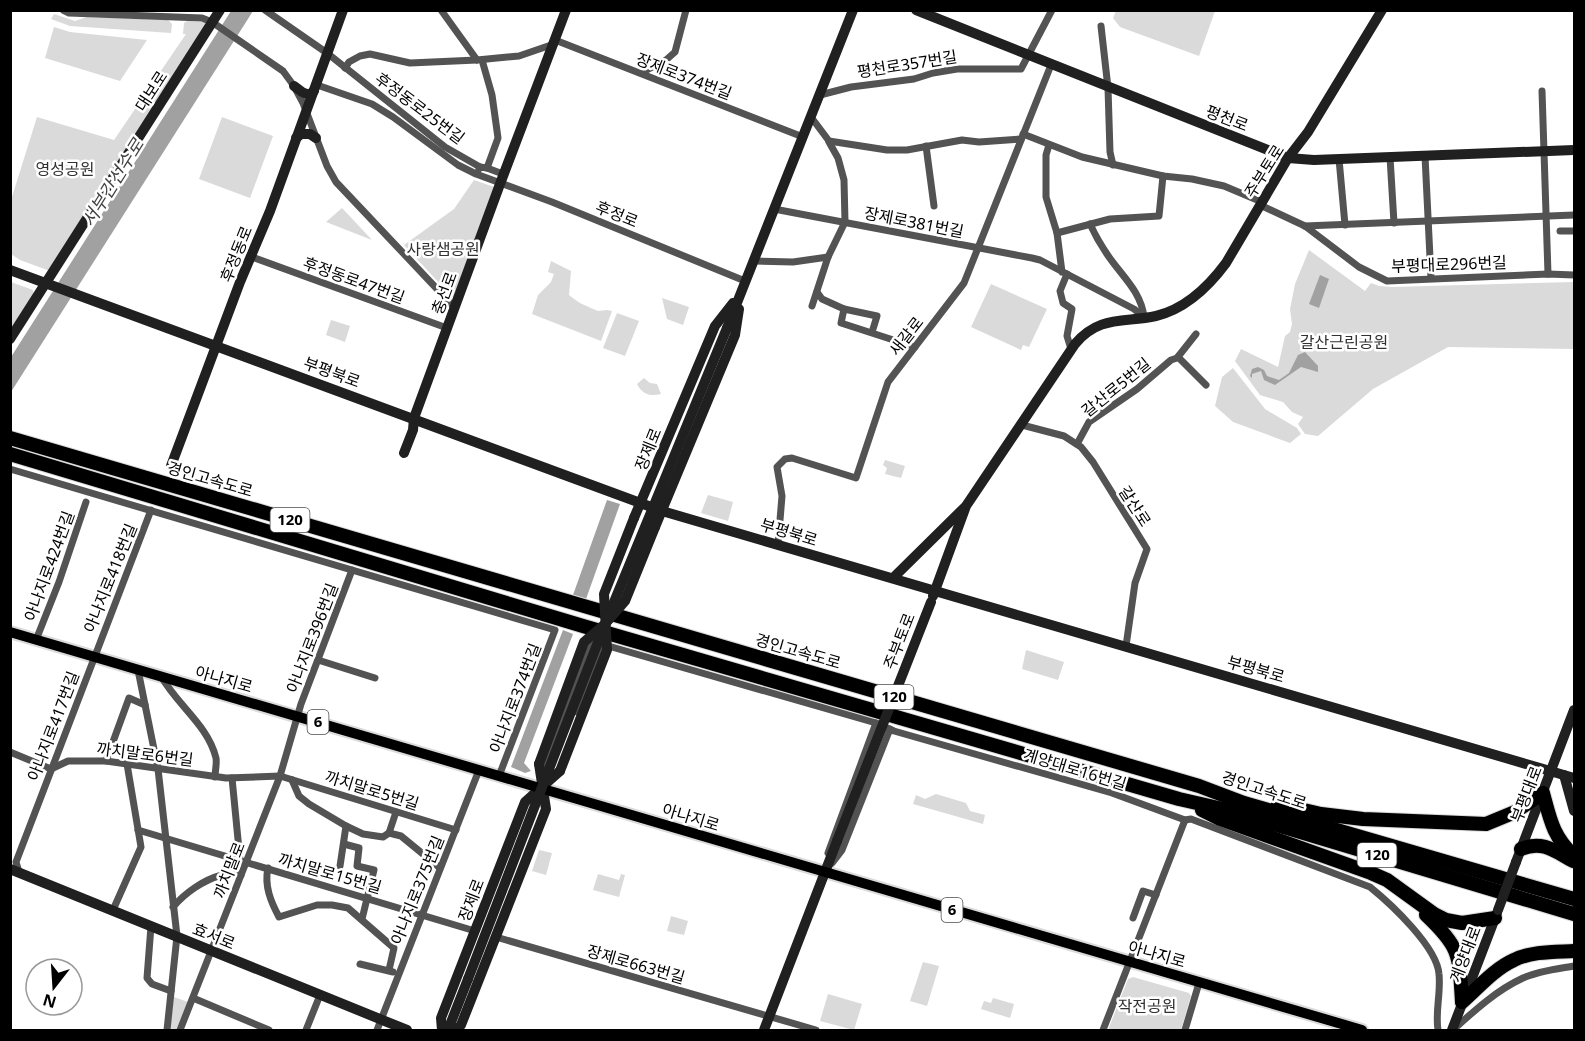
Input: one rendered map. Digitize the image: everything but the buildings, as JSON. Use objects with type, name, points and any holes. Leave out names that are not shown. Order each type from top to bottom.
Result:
[{"type":"highway","name":"경인고속도로","points":[[10,438],[1199,786],[1255,806],[1575,899]]},
{"type":"highway","name":"경인고속도로","points":[[10,454],[559,625],[584,626],[1179,799],[1224,809],[1575,914]]},
{"type":"highway","points":[[1199,786],[1321,814],[1363,819],[1466,824],[1485,824],[1502,819],[1543,793],[1555,834],[1575,856]]},
{"type":"highway","points":[[1179,799],[1220,819],[1371,873],[1446,920],[1462,923],[1496,914]]},
{"type":"highway","points":[[1519,856],[1531,845],[1540,845],[1575,862]]},
{"type":"highway","points":[[1406,893],[1414,904],[1441,928],[1456,950],[1460,968],[1462,1002]]},
{"type":"highway","points":[[1462,1002],[1502,967],[1515,959],[1534,953],[1575,951]]},
{"type":"main road","name":"대보로","points":[[10,339],[219,10]]},
{"type":"main road","name":"후정동로","points":[[171,466],[306,114],[343,10]]},
{"type":"main road","name":"충선로","points":[[404,453],[414,418],[454,308],[566,10]]},
{"type":"main road","name":"장제로","points":[[448,1030],[605,624],[741,294],[854,10]]},
{"type":"main road","name":"평천로","points":[[916,10],[1288,158],[1339,159],[1575,150]]},
{"type":"main road","name":"주부토로","points":[[764,1030],[966,506],[1082,336],[1096,326],[1120,320],[1156,316],[1179,306],[1215,278],[1382,10]]},
{"type":"main road","points":[[294,86],[309,95],[315,88]]},
{"type":"main road","points":[[296,138],[301,134],[310,134],[316,138]]},
{"type":"main road","name":"부평북로","points":[[10,270],[642,504],[1569,776]]},
{"type":"main road","name":"장제로","points":[[442,1030],[441,1018],[525,802],[560,771],[607,650],[604,594],[634,518],[642,504],[715,326],[741,294]]},
{"type":"main road","name":"장제로","points":[[456,1030],[461,1025],[546,809],[539,764],[584,642],[605,624],[625,601],[735,335],[741,294]]},
{"type":"main road","points":[[893,578],[966,506]]},
{"type":"main road","name":"아나지로","points":[[10,632],[1362,1030]]},
{"type":"main road","name":"부평대로","points":[[1506,888],[1575,710]]},
{"type":"main road","points":[[1569,776],[1575,811]]},
{"type":"main road","name":"효서로","points":[[15,870],[320,995],[379,1025],[407,1030]]},
{"type":"main road","name":"계양대로","points":[[1452,1030],[1506,888]]},
{"type":"street","points":[[63,10],[202,18],[212,22],[283,71],[294,86],[327,166],[336,182],[454,308]]},
{"type":"street","points":[[265,10],[327,53]]},
{"type":"street","points":[[441,10],[480,60],[492,95],[498,138],[484,168],[476,174]]},
{"type":"street","points":[[641,73],[666,60],[675,52],[686,10]]},
{"type":"street","points":[[1029,56],[1052,10]]},
{"type":"street","points":[[1101,26],[1113,165]]},
{"type":"street","points":[[480,60],[519,56],[554,42]]},
{"type":"street","name":"장제로374번길","points":[[554,42],[641,73],[803,137]]},
{"type":"street","name":"후정동로25번길","points":[[327,53],[445,147],[484,168]]},
{"type":"street","name":"후정동로25번길","points":[[345,68],[349,62],[370,54],[410,63],[480,60]]},
{"type":"street","name":"평천로357번길","points":[[820,95],[851,87],[914,79],[957,69],[1021,69],[1029,56]]},
{"type":"street","name":"새갈로","points":[[778,544],[782,496],[777,471],[780,462],[792,458],[856,478],[888,382],[964,283],[1051,65]]},
{"type":"street","name":"후정로","points":[[315,88],[372,104],[458,165],[476,174],[502,179]]},
{"type":"street","points":[[1542,91],[1548,274]]},
{"type":"street","name":"장제로381번길","points":[[811,117],[829,141],[838,158],[844,180],[845,222],[828,257],[812,306]]},
{"type":"street","points":[[829,141],[887,150],[907,150],[962,140],[979,142],[1022,137]]},
{"type":"street","name":"부평대로296번길","points":[[1022,137],[1113,165],[1224,186],[1305,226],[1359,267],[1387,281],[1548,274],[1575,275]]},
{"type":"street","points":[[1048,145],[1046,196],[1057,233],[1064,273],[1060,291],[1063,303],[1072,309],[1067,336],[1071,349]]},
{"type":"street","points":[[926,146],[934,206]]},
{"type":"street","points":[[1425,156],[1431,278]]},
{"type":"street","points":[[1390,157],[1394,223]]},
{"type":"street","points":[[1339,159],[1344,225]]},
{"type":"street","name":"후정로","points":[[484,168],[552,202],[746,281]]},
{"type":"street","points":[[1057,233],[1110,219],[1159,216],[1163,176]]},
{"type":"street","name":"장제로381번길","points":[[774,209],[1040,260],[1134,309],[1144,317]]},
{"type":"street","name":"부평대로296번길","points":[[1305,226],[1575,215]]},
{"type":"street","points":[[1090,224],[1109,257],[1134,288],[1143,304],[1144,317]]},
{"type":"street","points":[[1560,231],[1575,231]]},
{"type":"street","name":"후정동로47번길","points":[[252,257],[447,328]]},
{"type":"street","points":[[754,261],[793,262],[828,257]]},
{"type":"street","points":[[817,292],[822,299],[844,309],[877,316],[873,329]]},
{"type":"street","points":[[844,309],[841,323],[915,347]]},
{"type":"street","name":"갈산로5번길","points":[[1077,444],[1089,422],[1178,357],[1196,334]]},
{"type":"street","points":[[1178,357],[1206,385]]},
{"type":"street","name":"갈산로","points":[[1022,424],[1064,436],[1077,444],[1094,462],[1147,549],[1135,583],[1126,646]]},
{"type":"street","points":[[10,469],[352,570],[559,625]]},
{"type":"street","name":"아나지로424번길","points":[[36,639],[59,582],[86,502]]},
{"type":"street","name":"아나지로418번길","points":[[94,657],[151,510]]},
{"type":"street","name":"아나지로396번길","points":[[298,717],[352,570]]},
{"type":"street","name":"아나지로374번길","points":[[499,776],[559,625]]},
{"type":"street","points":[[591,641],[603,645],[554,770],[542,788],[545,766],[591,641]]},
{"type":"street","name":"계양대로16번길","points":[[603,645],[1112,793],[1185,820],[1191,819],[1363,884],[1376,892],[1419,936],[1435,957],[1439,971],[1438,1030]]},
{"type":"street","name":"아나지로417번길","points":[[15,870],[16,862],[94,657]]},
{"type":"street","points":[[318,660],[375,678]]},
{"type":"street","points":[[138,670],[158,769],[177,936],[167,1030]]},
{"type":"street","points":[[161,676],[170,691],[207,736],[217,760],[215,777]]},
{"type":"street","points":[[106,761],[129,698],[145,705]]},
{"type":"street","name":"까치말로","points":[[180,1030],[241,875],[243,861],[280,776],[298,717]]},
{"type":"street","points":[[825,872],[830,845],[876,723]]},
{"type":"street","points":[[825,872],[842,849],[890,729]]},
{"type":"street","points":[[871,736],[879,733],[885,742]]},
{"type":"street","points":[[10,752],[51,769]]},
{"type":"street","name":"까치말로6번길","points":[[51,769],[68,761],[106,761],[215,777],[280,776]]},
{"type":"street","points":[[113,910],[141,847],[127,764]]},
{"type":"street","name":"아나지로375번길","points":[[379,1025],[479,770]]},
{"type":"street","name":"까치말로5번길","points":[[280,776],[456,830]]},
{"type":"street","points":[[232,778],[243,861]]},
{"type":"street","points":[[292,780],[299,796],[309,804],[363,834],[383,837],[389,833],[396,812]]},
{"type":"street","points":[[1102,1030],[1185,820]]},
{"type":"street","points":[[346,826],[341,862],[357,862]]},
{"type":"street","name":"까치말로15번길","points":[[138,830],[165,840],[268,868],[475,930]]},
{"type":"street","points":[[389,833],[401,836],[440,868]]},
{"type":"street","points":[[344,844],[359,848],[357,866],[374,870],[369,898],[362,919]]},
{"type":"street","points":[[268,868],[266,878],[269,895],[279,917],[302,909],[332,904],[348,908],[394,948],[390,970]]},
{"type":"street","points":[[173,908],[180,899],[198,886],[224,874],[241,875]]},
{"type":"street","points":[[1133,918],[1143,891],[1156,895]]},
{"type":"street","points":[[151,926],[147,978],[152,984],[171,990]]},
{"type":"street","name":"장제로663번길","points":[[496,937],[816,1030]]},
{"type":"street","points":[[360,964],[390,970],[398,974]]},
{"type":"street","points":[[1452,1030],[1480,1005],[1523,978],[1549,970],[1575,966]]},
{"type":"street","points":[[1185,1030],[1199,982]]},
{"type":"street","points":[[306,1030],[320,995]]},
{"type":"street","points":[[193,998],[269,1030]]},
{"type":"green space","points":[[1116,10],[1215,11],[1199,56],[1120,27],[1113,18]]},
{"type":"green space","points":[[54,14],[75,21],[87,17],[168,20],[172,24],[171,33],[70,26],[51,19]]},
{"type":"green space","name":"영성공원","points":[[187,21],[204,22],[208,27],[50,271],[20,260],[11,254],[11,200],[37,117],[114,140],[186,34],[183,34],[184,23]]},
{"type":"green space","points":[[54,27],[70,32],[147,40],[120,81],[45,58]]},
{"type":"green space","points":[[222,117],[273,136],[250,198],[199,179]]},
{"type":"green space","name":"사랑샘공원","points":[[474,180],[494,187],[453,298],[404,245],[454,209]]},
{"type":"green space","points":[[342,208],[372,240],[326,222]]},
{"type":"green space","name":"갈산근린공원","points":[[1309,250],[1365,291],[1371,283],[1392,287],[1574,282],[1574,349],[1448,347],[1373,389],[1318,436],[1305,434],[1298,424],[1303,417],[1292,412],[1283,402],[1260,395],[1235,361],[1241,349],[1278,367],[1285,336],[1290,332],[1292,324],[1290,309],[1295,284]]},
{"type":"green space","points":[[551,261],[571,271],[569,295],[598,311],[612,311],[601,341],[532,314],[538,295],[551,282],[554,274],[548,272]]},
{"type":"green space","points":[[11,282],[33,290],[34,294],[11,332]]},
{"type":"green space","points":[[991,284],[1047,309],[1029,347],[1023,345],[1021,350],[971,327]]},
{"type":"green space","points":[[662,298],[689,307],[683,325],[667,319]]},
{"type":"green space","points":[[617,313],[639,321],[625,356],[603,348]]},
{"type":"green space","points":[[331,320],[350,326],[345,342],[326,335]]},
{"type":"green space","points":[[1233,368],[1265,409],[1297,428],[1301,434],[1290,443],[1233,422],[1215,406],[1222,377]]},
{"type":"green space","points":[[644,378],[650,383],[657,384],[661,394],[650,395],[641,390],[637,384]]},
{"type":"green space","points":[[885,460],[905,466],[901,478],[885,474],[887,468],[883,465]]},
{"type":"green space","points":[[708,495],[733,502],[728,521],[701,513]]},
{"type":"green space","points":[[1026,650],[1064,662],[1058,680],[1022,669]]},
{"type":"green space","points":[[936,794],[966,803],[970,811],[985,815],[983,824],[913,804],[916,795],[925,799]]},
{"type":"green space","points":[[539,850],[552,853],[546,875],[532,871]]},
{"type":"green space","points":[[598,874],[619,880],[621,874],[625,875],[619,897],[593,890]]},
{"type":"green space","points":[[671,916],[688,921],[684,935],[667,931]]},
{"type":"green space","points":[[923,962],[939,966],[927,1006],[910,1001]]},
{"type":"green space","name":"작전공원","points":[[1133,977],[1189,993],[1191,996],[1181,1030],[1108,1030],[1128,979]]},
{"type":"green space","points":[[828,994],[862,1004],[854,1030],[820,1021]]},
{"type":"green space","points":[[174,997],[188,1002],[176,1030],[170,1030]]},
{"type":"green space","points":[[993,998],[1014,1004],[1010,1018],[981,1009],[984,1001],[991,1003]]},
{"type":"shaded area","points":[[231,11],[253,11],[11,392],[11,357]]},
{"type":"shaded area","points":[[1320,275],[1329,279],[1319,308],[1309,304]]},
{"type":"shaded area","points":[[1305,352],[1318,366],[1318,372],[1301,367],[1275,385],[1264,380],[1261,371],[1252,374],[1252,378],[1250,376],[1252,369],[1258,367],[1264,370],[1267,376],[1279,380],[1289,373],[1298,355]]},
{"type":"shaded area","points":[[607,500],[620,504],[586,599],[573,595]]},
{"type":"shaded area","points":[[563,630],[573,634],[524,763],[531,771],[525,773],[511,767]]},
{"type":"water label","name":"서부간선수로","points":[[113,183]]}]
